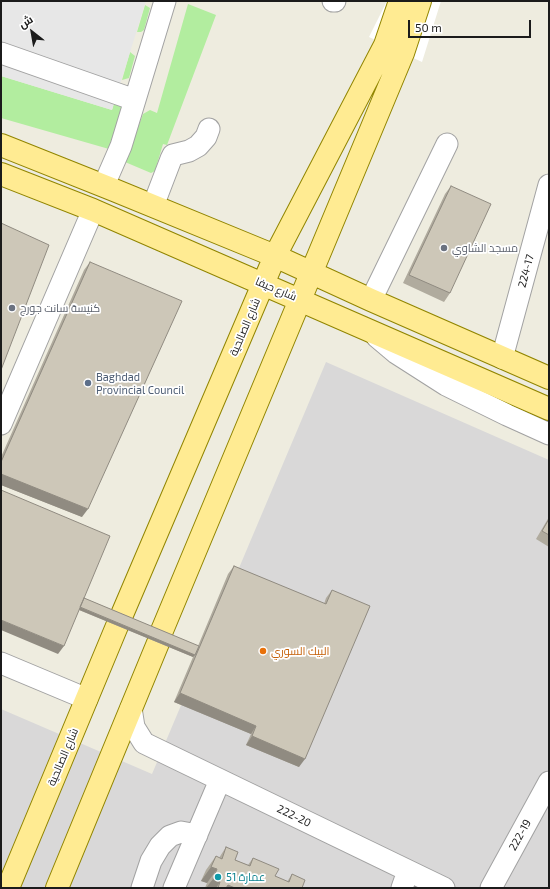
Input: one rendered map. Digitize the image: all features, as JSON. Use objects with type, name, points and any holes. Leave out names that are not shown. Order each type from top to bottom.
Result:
[{"type":"main road","points":[[394,49],[400,1]]},
{"type":"main road","points":[[57,888],[299,299],[312,272],[394,49],[420,1]]},
{"type":"main road","name":"شارع الصالحية","points":[[8,888],[119,621],[275,256],[394,49]]},
{"type":"main road","points":[[1,145],[104,185],[275,256],[549,378]]},
{"type":"main road","name":"شارع حيفا","points":[[1,174],[93,210],[549,408]]},
{"type":"street","points":[[104,185],[121,146],[165,1]]},
{"type":"street","points":[[1,53],[135,100]]},
{"type":"street","points":[[153,206],[171,159],[174,155],[189,151],[198,146],[206,138],[209,129]]},
{"type":"street","points":[[371,300],[447,144]]},
{"type":"street","name":"224-17","points":[[502,358],[549,185]]},
{"type":"street","points":[[1,424],[93,210]]},
{"type":"street","points":[[369,330],[396,353],[428,374],[501,412],[549,434]]},
{"type":"street","points":[[1,663],[87,699]]},
{"type":"street","points":[[111,756],[126,746],[144,743],[134,727],[131,708]]},
{"type":"street","name":"222-20","points":[[144,743],[220,780],[405,879],[444,888]]},
{"type":"street","points":[[174,888],[220,780]]},
{"type":"street","name":"222-19","points":[[491,888],[549,782]]},
{"type":"street","points":[[142,888],[151,861],[160,846],[170,836],[181,832],[197,835]]},
{"type":"shaded area","points":[[1,1],[146,1],[112,110],[1,76]]},
{"type":"shaded area","points":[[326,362],[549,460],[549,888],[1,888],[1,709],[152,774]]},
{"type":"green space","points":[[188,4],[216,15],[167,145],[163,144],[155,171],[151,173],[125,162],[143,114],[150,110],[157,113]]},
{"type":"green space","points":[[145,5],[150,8],[144,30],[137,32]]},
{"type":"green space","points":[[130,52],[135,56],[129,78],[122,80]]},
{"type":"green space","points":[[1,76],[112,110],[115,100],[122,104],[114,143],[109,149],[1,118]]},
{"type":"pier","points":[[387,1],[441,1],[422,62],[369,37]]},
{"type":"building","name":"مسجد الشاوي","points":[[451,186],[491,204],[450,293],[409,275]]},
{"type":"building","name":"كنيسة سانت جورج","points":[[1,223],[49,245],[1,370]]},
{"type":"building","name":"Baghdad Provincial Council","points":[[90,262],[182,301],[88,509],[1,474],[1,462]]},
{"type":"building","points":[[1,490],[110,536],[64,646],[1,620]]},
{"type":"building","points":[[549,519],[549,535],[542,531]]},
{"type":"building","points":[[234,566],[326,604],[332,590],[370,606],[305,759],[252,736],[256,726],[180,693]]},
{"type":"building","points":[[84,598],[199,646],[195,655],[80,607]]},
{"type":"building","points":[[226,847],[238,852],[235,860],[250,866],[253,858],[279,869],[275,876],[289,882],[292,874],[305,880],[302,888],[235,888],[228,885],[226,888],[218,888],[220,882],[213,879],[217,869],[211,867],[216,856],[222,859]]},
{"type":"place","name":"مسجد الشاوي","points":[[444,248]]},
{"type":"place","name":"كنيسة سانت جورج","points":[[12,308]]},
{"type":"place","name":"Baghdad Provincial Council","points":[[88,383]]},
{"type":"place","name":"البيك السوري","points":[[263,651]]},
{"type":"place","name":"عمارة 51","points":[[218,877]]}]
